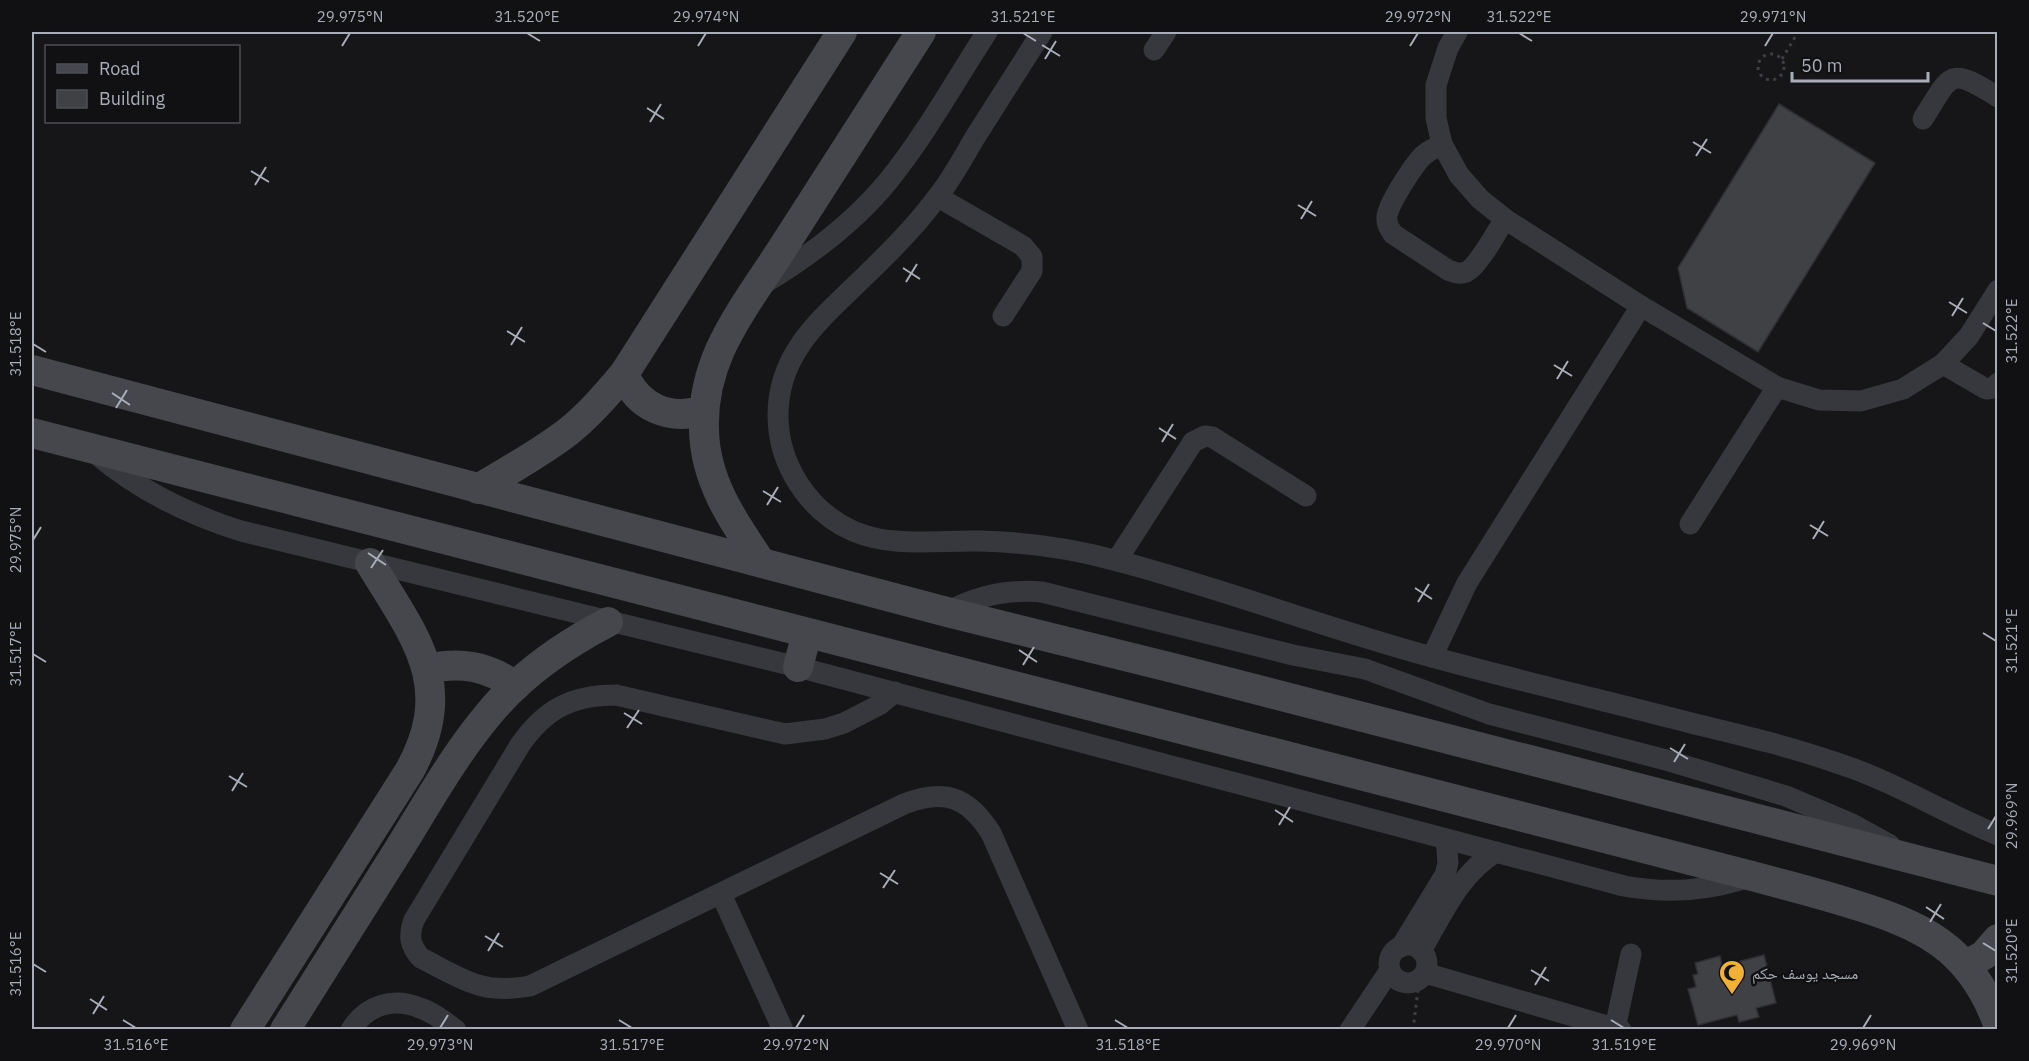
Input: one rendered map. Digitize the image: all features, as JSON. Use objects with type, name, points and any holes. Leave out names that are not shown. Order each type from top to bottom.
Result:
[{"type":"street","points":[[478,489],[549,446],[607,394],[624,374],[842,32]]},
{"type":"street","points":[[760,561],[725,508],[717,490],[706,451],[704,410],[707,389],[720,350],[921,32]]},
{"type":"street","points":[[758,287],[794,266],[828,240],[888,181],[914,147],[987,32]]},
{"type":"street","points":[[1042,32],[938,197],[899,242],[817,323],[792,356],[784,375],[780,396],[778,416],[780,437],[793,476],[805,493],[830,517],[852,531],[872,538],[892,541],[972,541],[1030,545],[1117,560],[1432,657],[1778,745],[1840,763],[1879,778],[1965,822],[1998,835]]},
{"type":"street","points":[[1154,50],[1166,32]]},
{"type":"street","points":[[1457,32],[1448,48],[1436,86],[1436,118],[1442,144],[1459,174],[1480,199],[1505,219],[1641,306],[1777,387],[1819,400],[1862,401],[1903,389],[1943,364],[1969,336],[1997,291]]},
{"type":"street","points":[[1923,119],[1946,83],[1953,78],[1967,79],[1998,97]]},
{"type":"street","points":[[1442,144],[1424,155],[1411,171],[1390,208],[1387,216],[1388,226],[1393,234],[1457,274],[1467,272],[1475,265],[1505,219]]},
{"type":"street","points":[[938,197],[1023,246],[1032,257],[1032,271],[1003,316]]},
{"type":"street","points":[[1432,657],[1467,583],[1641,306]]},
{"type":"street","points":[[1943,364],[1986,389],[1993,388],[1998,383]]},
{"type":"street","points":[[32,370],[947,612],[1998,881]]},
{"type":"street","points":[[624,374],[634,393],[642,401],[661,412],[683,415],[704,410]]},
{"type":"street","points":[[1690,524],[1777,387]]},
{"type":"street","points":[[32,433],[1752,876],[1897,918],[1926,932],[1966,965],[1985,993],[1998,1024]]},
{"type":"street","points":[[1117,560],[1192,442],[1198,438],[1212,437],[1306,496]]},
{"type":"street","points":[[90,449],[129,479],[171,504],[194,515],[241,531],[798,667],[1646,890],[1669,892],[1701,890],[1752,876]]},
{"type":"street","points":[[245,1029],[418,755],[429,721],[431,704],[427,669],[414,635],[370,563]]},
{"type":"street","points":[[947,612],[962,604],[993,594],[1042,592],[1293,655],[1365,669],[1489,714],[1666,760],[1786,796],[1852,824],[1916,860]]},
{"type":"street","points":[[285,1029],[470,737],[487,715],[514,686],[553,654],[579,636],[608,622]]},
{"type":"street","points":[[798,667],[807,633]]},
{"type":"street","points":[[427,669],[453,664],[480,668],[492,672],[514,686]]},
{"type":"street","points":[[895,692],[871,710],[844,723],[825,729],[785,734],[616,695],[597,695],[561,706],[531,729],[520,745],[414,920],[410,930],[410,941],[414,951],[421,958],[477,987],[503,990],[530,986],[904,804],[924,796],[944,796],[964,802],[980,815],[991,833],[1078,1029]]},
{"type":"street","points":[[1411,949],[1445,875],[1448,857],[1446,839]]},
{"type":"street","points":[[1350,1029],[1390,970],[1391,957],[1411,949],[1463,880],[1478,864],[1496,852]]},
{"type":"street","points":[[721,894],[783,1029]]},
{"type":"street","points":[[1966,965],[1984,956],[1998,939]]},
{"type":"street","points":[[1390,970],[1394,978],[1402,982],[1411,983],[1422,976],[1426,961],[1411,949]]},
{"type":"street","points":[[1422,976],[1618,1029],[1631,954]]},
{"type":"street","points":[[351,1029],[373,1007],[405,1003],[422,1008],[456,1029]]},
{"type":"path","points":[[1782,59],[1777,55],[1766,55],[1758,63],[1759,75],[1770,81],[1776,80],[1784,71],[1782,59],[1798,32]]},
{"type":"path","points":[[1413,1029],[1422,976]]},
{"type":"building","points":[[1779,104],[1875,163],[1758,352],[1687,308],[1678,268]]},
{"type":"building","name":"مسجد يوسف حكم","points":[[1764,955],[1776,1003],[1756,1008],[1759,1017],[1739,1022],[1737,1015],[1698,1025],[1688,989],[1696,987],[1693,975],[1698,974],[1695,963],[1720,956],[1722,966]]},
{"type":"place","name":"مسجد يوسف حكم","points":[[1732,996]]}]
